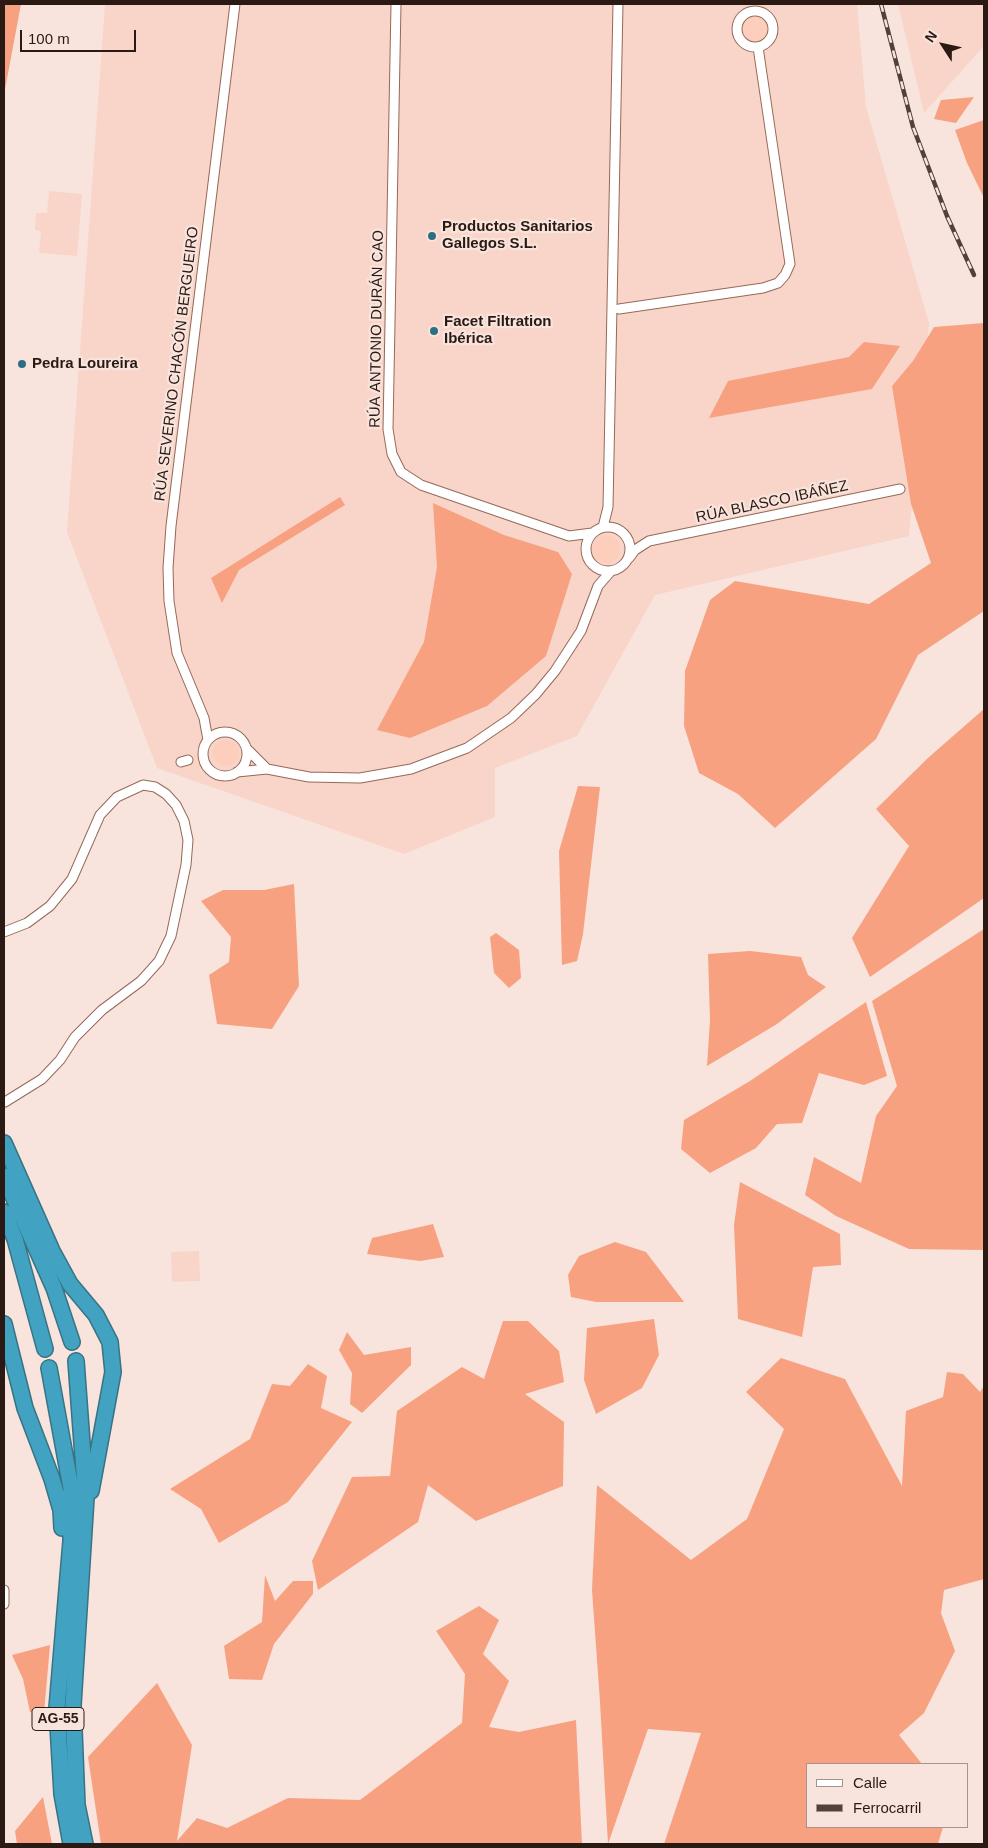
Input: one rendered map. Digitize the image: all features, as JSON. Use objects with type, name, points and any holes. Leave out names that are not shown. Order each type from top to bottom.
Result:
[{"type":"highway","points":[[4,1143],[52,1251],[70,1284],[96,1314],[110,1342],[113,1372],[85,1529]]},
{"type":"highway","points":[[4,1176],[54,1288],[72,1342]]},
{"type":"highway","points":[[4,1212],[15,1239],[45,1349]]},
{"type":"highway","points":[[4,1324],[25,1408],[52,1479],[61,1510],[67,1593]]},
{"type":"highway","name":"AG-55","points":[[76,1361],[86,1498],[73,1705],[77,1805],[85,1844]]},
{"type":"highway","name":"AG-55","points":[[49,1368],[71,1488],[71,1541],[57,1708],[62,1794],[71,1844]]},
{"type":"street","name":"RÚA ANTONIO DURÁN CAO","points":[[396,4],[388,429],[392,454],[401,472],[421,485],[569,536],[586,552]]},
{"type":"street","name":"RÚA SEVERINO CHACÓN BERGUEIRO","points":[[208,740],[204,718],[177,652],[170,608],[168,568],[171,526],[234,5]]},
{"type":"street","points":[[602,527],[608,507],[617,5]]},
{"type":"street","points":[[750,12],[765,15],[772,26],[773,32],[768,42],[758,47],[744,44],[738,34],[739,22],[750,12]]},
{"type":"street","points":[[619,309],[762,288],[778,283],[785,276],[790,264],[758,47]]},
{"type":"street","name":"RÚA BLASCO IBÁÑEZ","points":[[629,558],[635,550],[649,541],[900,489]]},
{"type":"street","points":[[267,769],[247,749],[240,736],[226,731],[218,733],[208,740],[203,755],[210,770],[226,776],[237,772],[267,769],[309,777],[360,778],[410,769],[466,748],[511,718],[536,694],[555,671],[581,631],[598,586],[611,571],[621,567],[629,558],[630,544],[619,530],[608,507]]},
{"type":"street","points":[[598,586],[594,566],[586,552],[586,542],[592,533],[602,527],[619,530]]},
{"type":"street","name":"RÚA BLASCO IBÁÑEZ","points":[[619,530],[633,537],[649,541]]},
{"type":"street","name":"RÚA ANTONIO DURÁN CAO","points":[[569,536],[592,533]]},
{"type":"street","points":[[594,566],[611,571]]},
{"type":"street","name":"RÚA SEVERINO CHACÓN BERGUEIRO","points":[[204,718],[218,733]]},
{"type":"street","points":[[237,772],[246,762],[247,749]]},
{"type":"street","points":[[4,932],[27,923],[50,906],[72,879],[100,816],[117,797],[143,785],[160,790],[176,805],[184,821],[188,840],[186,865],[171,936],[159,961],[141,981],[102,1010],[75,1037],[60,1060],[42,1079],[5,1102]]},
{"type":"street","points":[[4,1590],[4,1604]]},
{"type":"shaded area","points":[[4,4],[21,4],[4,95]]},
{"type":"shaded area","points":[[105,4],[857,4],[866,107],[929,323],[909,536],[655,595],[577,736],[495,768],[495,817],[404,854],[157,768],[67,532]]},
{"type":"shaded area","points":[[898,4],[984,4],[984,46],[924,113]]},
{"type":"shaded area","points":[[755,17],[764,21],[768,30],[764,39],[755,43],[746,39],[742,30],[746,21]]},
{"type":"shaded area","points":[[974,97],[956,123],[934,119],[941,100]]},
{"type":"shaded area","points":[[984,120],[984,198],[967,163],[955,130]]},
{"type":"shaded area","points":[[49,191],[82,194],[77,256],[39,253],[41,231],[35,230],[36,213],[47,213]]},
{"type":"shaded area","points":[[984,323],[984,611],[918,655],[876,739],[775,828],[738,794],[699,773],[684,726],[685,671],[710,600],[735,581],[869,604],[931,563],[911,504],[892,386],[913,361],[934,327]]},
{"type":"shaded area","points":[[864,342],[900,346],[872,389],[709,418],[728,381],[849,357]]},
{"type":"shaded area","points":[[340,497],[345,505],[239,570],[222,603],[211,578]]},
{"type":"shaded area","points":[[433,503],[504,535],[558,552],[572,574],[546,656],[487,706],[410,738],[377,730],[424,642],[437,567]]},
{"type":"shaded area","points":[[606,535],[616,539],[620,549],[616,559],[606,563],[596,559],[592,549],[596,539]]},
{"type":"shaded area","points":[[984,709],[984,898],[870,977],[852,938],[909,846],[876,809],[929,757]]},
{"type":"shaded area","points":[[226,740],[235,744],[239,753],[235,762],[226,766],[217,762],[213,753],[217,744]]},
{"type":"shaded area","points":[[578,786],[600,787],[583,934],[577,961],[562,965],[559,851]]},
{"type":"shaded area","points":[[294,884],[299,986],[272,1029],[217,1024],[209,975],[229,962],[231,937],[201,901],[223,890],[264,890]]},
{"type":"shaded area","points":[[984,929],[984,1250],[909,1249],[836,1216],[805,1195],[814,1157],[861,1183],[876,1116],[897,1086],[872,1001]]},
{"type":"shaded area","points":[[496,933],[519,950],[521,978],[509,988],[494,973],[490,937]]},
{"type":"shaded area","points":[[750,951],[801,957],[808,975],[826,987],[777,1024],[707,1066],[710,1020],[708,954]]},
{"type":"shaded area","points":[[866,1002],[887,1076],[864,1085],[819,1073],[802,1123],[777,1124],[756,1148],[710,1173],[681,1149],[684,1120],[750,1081]]},
{"type":"shaded area","points":[[740,1182],[840,1234],[841,1265],[813,1267],[802,1337],[738,1319],[734,1225]]},
{"type":"shaded area","points":[[433,1224],[444,1257],[420,1261],[367,1254],[372,1238]]},
{"type":"shaded area","points":[[615,1242],[646,1252],[684,1302],[596,1302],[571,1297],[568,1275],[579,1256]]},
{"type":"shaded area","points":[[199,1251],[200,1281],[172,1282],[171,1252]]},
{"type":"shaded area","points":[[654,1319],[659,1355],[642,1388],[596,1414],[584,1380],[587,1328]]},
{"type":"shaded area","points":[[503,1321],[528,1321],[559,1351],[564,1382],[525,1394],[564,1422],[563,1486],[476,1521],[428,1485],[418,1522],[318,1590],[312,1561],[352,1477],[390,1476],[397,1411],[462,1367],[484,1379]]},
{"type":"shaded area","points":[[347,1332],[364,1355],[411,1347],[411,1365],[362,1413],[350,1404],[352,1373],[339,1350]]},
{"type":"shaded area","points":[[781,1358],[845,1379],[902,1486],[906,1411],[943,1397],[947,1372],[963,1374],[980,1392],[984,1386],[984,1579],[944,1590],[941,1613],[955,1651],[924,1713],[899,1735],[921,1763],[806,1763],[806,1828],[943,1828],[938,1844],[664,1844],[701,1733],[648,1729],[608,1844],[592,1590],[597,1485],[691,1560],[747,1519],[784,1429],[746,1392]]},
{"type":"shaded area","points":[[308,1364],[327,1376],[321,1408],[352,1422],[288,1502],[219,1543],[201,1509],[170,1489],[250,1439],[272,1384],[290,1386]]},
{"type":"shaded area","points":[[265,1575],[275,1601],[293,1581],[313,1581],[313,1594],[274,1644],[262,1680],[229,1679],[224,1646],[262,1622]]},
{"type":"shaded area","points":[[479,1606],[499,1620],[483,1654],[509,1681],[489,1727],[519,1732],[576,1720],[582,1844],[101,1844],[88,1757],[157,1683],[192,1745],[177,1841],[197,1818],[227,1828],[288,1798],[360,1800],[462,1723],[465,1674],[436,1631]]},
{"type":"shaded area","points":[[50,1645],[44,1713],[30,1712],[23,1679],[12,1655]]},
{"type":"shaded area","points":[[43,1797],[52,1844],[17,1844],[15,1831]]},
{"type":"railway","points":[[881,4],[913,127],[947,216],[974,275]]},
{"type":"place","name":"Productos Sanitarios Gallegos S.L.","points":[[432,236]]},
{"type":"place","name":"Facet Filtration Ibérica","points":[[434,331]]},
{"type":"place","name":"Pedra Loureira","points":[[22,364]]}]
